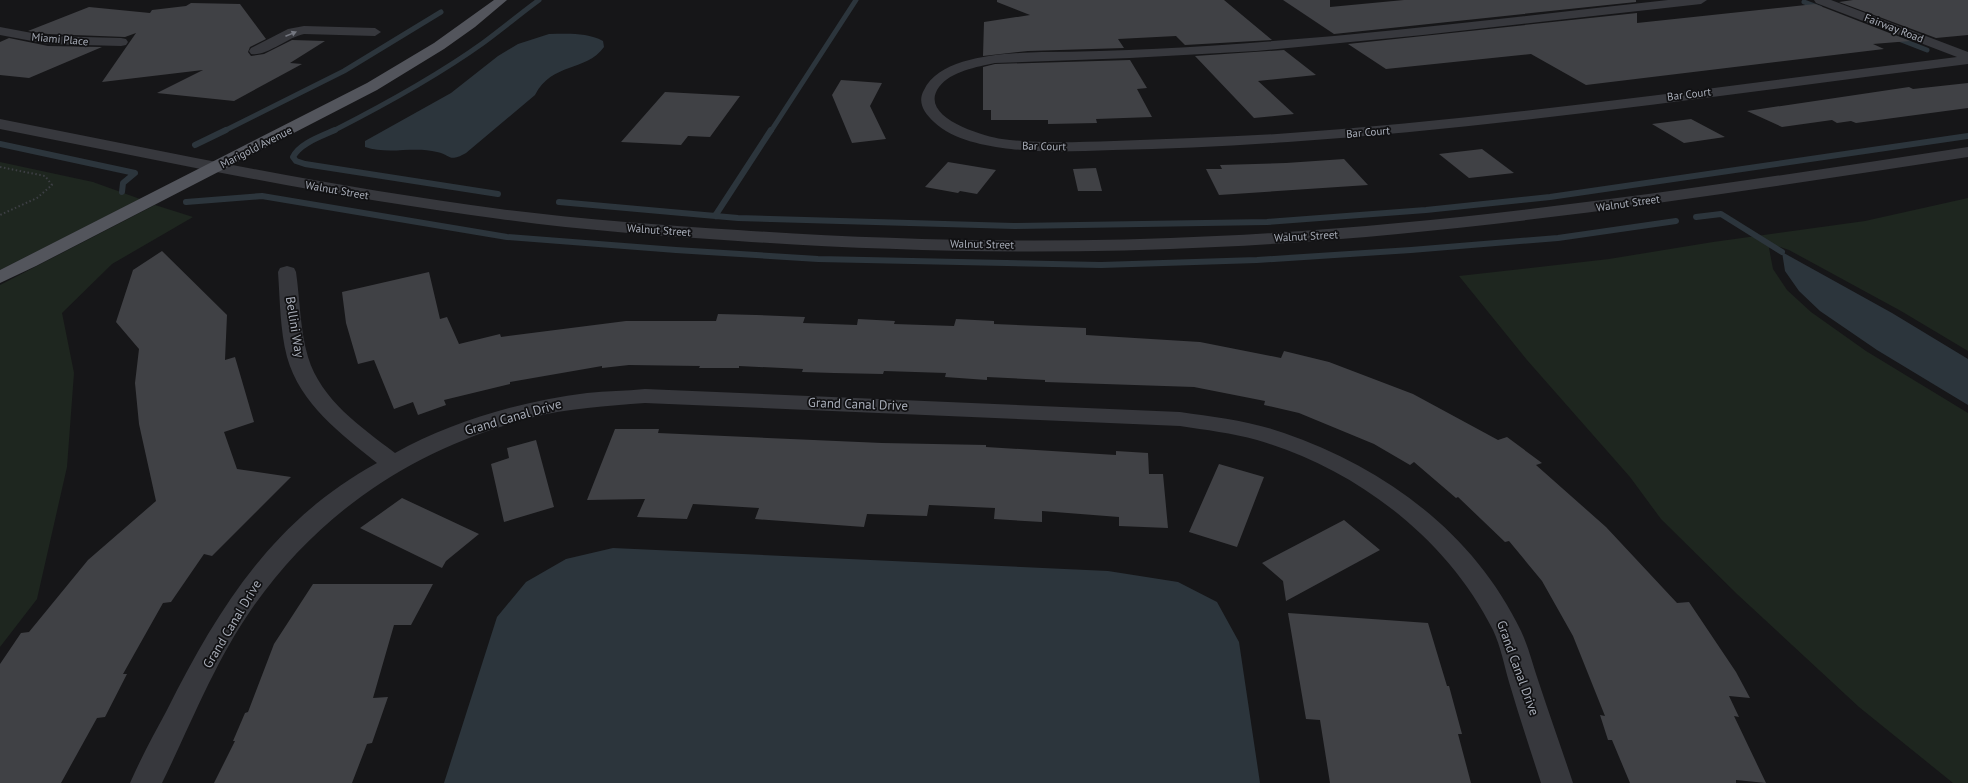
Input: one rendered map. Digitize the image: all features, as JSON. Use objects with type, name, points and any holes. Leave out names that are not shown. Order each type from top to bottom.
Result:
[{"type":"main road","name":"Marigold Avenue","points":[[0,278],[320,115],[374,85],[458,32],[502,0]]},
{"type":"street","name":"Bar Court","points":[[1701,0],[1257,47],[1001,59],[970,64],[947,73],[931,86],[928,91],[927,102],[936,117],[948,126],[981,139],[1001,143],[1053,146],[1190,143],[1306,137],[1461,123],[1968,59]]},
{"type":"street","name":"Fairway Road","points":[[1820,0],[1968,59]]},
{"type":"street","points":[[256,51],[293,32],[304,30],[375,32]]},
{"type":"street","name":"Miami Place","points":[[0,31],[48,40],[121,42]]},
{"type":"street","name":"Walnut Street","points":[[0,124],[216,167],[412,203],[582,224],[781,238],[1001,245],[1104,244],[1235,240],[1362,232],[1532,216],[1968,152]]},
{"type":"street","name":"Bellini Way","points":[[287,272],[294,342],[305,376],[328,409],[342,423],[393,464]]},
{"type":"street","name":"Grand Canal Drive","points":[[146,783],[218,641],[243,600],[266,569],[292,540],[319,515],[346,494],[393,464],[438,441],[496,419],[540,407],[610,397],[678,397],[1144,416],[1180,419],[1212,424],[1274,438],[1332,461],[1386,492],[1409,508],[1433,529],[1479,581],[1508,632],[1557,783]]},
{"type":"path","points":[[0,167],[46,176],[52,184],[37,198],[0,215]]},
{"type":"shaded area","points":[[549,34],[576,34],[590,36],[603,41],[604,47],[597,55],[588,60],[550,77],[542,84],[535,95],[466,153],[453,158],[442,153],[428,150],[392,151],[365,147],[365,141],[451,93],[498,56],[518,44]]},
{"type":"shaded area","points":[[0,162],[93,182],[140,199],[0,270]]},
{"type":"shaded area","points":[[1968,198],[1968,351],[1901,311],[1789,250],[1777,246],[1771,246],[1769,248],[1773,269],[1787,290],[1811,312],[1866,351],[1968,413],[1968,783],[1953,783],[1859,707],[1737,594],[1661,519],[1630,477],[1527,360],[1459,276],[1609,259],[1713,242],[1865,221]]},
{"type":"shaded area","points":[[155,205],[193,217],[112,264],[62,313],[74,373],[67,467],[37,599],[0,647],[0,285]]},
{"type":"shaded area","points":[[1782,252],[1892,313],[1968,359],[1968,405],[1877,350],[1820,311],[1799,291],[1785,271]]},
{"type":"shaded area","points":[[613,548],[1108,571],[1178,582],[1217,602],[1239,642],[1260,783],[444,783],[497,617],[526,582],[566,559]]},
{"type":"building","points":[[997,0],[1224,0],[1272,40],[1185,45],[1176,36],[1118,39],[1124,48],[1028,51],[983,56],[984,22],[1030,15],[997,2]]},
{"type":"building","points":[[1283,0],[1330,0],[1330,7],[1404,0],[1636,0],[1636,2],[1334,34]]},
{"type":"building","points":[[1853,0],[1968,0],[1968,35],[1936,38],[1839,2]]},
{"type":"building","points":[[191,3],[240,4],[266,39],[250,47],[248,52],[251,56],[264,54],[292,40],[325,41],[290,63],[302,64],[234,101],[157,93],[203,70],[102,82],[136,33],[125,37],[48,34],[28,31],[89,7],[150,13],[152,10],[186,6]]},
{"type":"building","points":[[1815,4],[1910,41],[1873,44],[1884,49],[1586,85],[1531,54],[1386,69],[1348,44],[1637,13],[1637,23]]},
{"type":"building","points":[[9,38],[48,46],[102,47],[29,78],[0,75],[0,42]]},
{"type":"building","points":[[1284,50],[1316,75],[1258,81],[1294,114],[1254,118],[1195,56]]},
{"type":"building","points":[[1130,60],[1147,88],[1137,89],[1152,117],[1096,119],[1097,123],[1048,124],[1048,120],[991,120],[991,110],[983,110],[983,67],[995,64]]},
{"type":"building","points":[[841,80],[882,83],[870,106],[886,139],[852,143],[832,95]]},
{"type":"building","points":[[1968,83],[1968,108],[1856,123],[1851,121],[1837,123],[1832,120],[1782,127],[1747,111],[1909,87],[1913,89]]},
{"type":"building","points":[[665,92],[740,96],[710,137],[688,136],[681,145],[621,142]]},
{"type":"building","points":[[1691,119],[1725,137],[1684,143],[1652,124]]},
{"type":"building","points":[[1482,149],[1514,173],[1469,178],[1439,154]]},
{"type":"building","points":[[1344,159],[1368,185],[1219,195],[1206,169],[1222,169],[1220,165]]},
{"type":"building","points":[[948,162],[996,170],[977,194],[960,191],[958,193],[925,187]]},
{"type":"building","points":[[1096,168],[1102,191],[1078,191],[1073,169]]},
{"type":"building","points":[[162,251],[227,315],[225,360],[235,357],[254,422],[224,432],[237,469],[291,477],[212,556],[204,554],[171,602],[163,603],[123,674],[127,674],[105,717],[97,718],[61,783],[0,783],[0,664],[21,633],[29,632],[88,560],[156,501],[139,424],[135,383],[139,349],[116,322],[133,270]]},
{"type":"building","points":[[429,272],[440,319],[447,317],[459,344],[500,334],[501,337],[626,321],[716,321],[718,314],[805,317],[803,323],[857,325],[858,319],[895,321],[894,324],[954,326],[956,319],[994,321],[994,324],[1086,328],[1086,335],[1200,342],[1281,358],[1284,351],[1329,362],[1413,394],[1498,440],[1507,437],[1542,463],[1536,465],[1606,527],[1677,603],[1689,602],[1736,672],[1750,698],[1729,696],[1739,717],[1734,716],[1766,783],[1736,780],[1736,783],[1630,783],[1612,740],[1608,740],[1600,715],[1605,716],[1573,636],[1542,581],[1509,541],[1505,542],[1458,497],[1456,498],[1414,462],[1410,465],[1374,444],[1299,413],[1264,405],[1265,401],[1194,387],[1045,382],[1045,380],[987,377],[987,380],[945,377],[946,373],[884,371],[883,374],[834,373],[802,372],[803,369],[739,366],[739,368],[699,368],[700,366],[629,365],[602,368],[602,366],[510,382],[510,384],[444,400],[446,405],[418,415],[413,402],[394,409],[374,360],[358,364],[346,323],[342,292]]},
{"type":"building","points":[[615,429],[659,429],[658,433],[882,443],[986,445],[986,447],[1116,455],[1116,451],[1148,453],[1149,474],[1163,474],[1168,528],[1119,526],[1119,517],[1042,511],[1042,522],[994,519],[995,508],[929,505],[927,516],[867,514],[864,527],[755,519],[759,508],[693,504],[687,519],[637,517],[645,499],[587,500]]},
{"type":"building","points":[[536,440],[554,507],[504,522],[491,464],[509,458],[507,448]]},
{"type":"building","points":[[1219,464],[1264,477],[1237,547],[1189,532]]},
{"type":"building","points":[[402,498],[479,534],[446,561],[442,568],[360,528]]},
{"type":"building","points":[[1344,520],[1380,550],[1286,601],[1283,581],[1262,563]]},
{"type":"building","points":[[313,584],[433,584],[411,625],[394,625],[373,698],[388,697],[372,743],[367,744],[352,783],[214,783],[235,741],[233,741],[245,713],[248,712],[274,644]]},
{"type":"building","points":[[1288,613],[1428,623],[1447,686],[1449,686],[1462,734],[1458,734],[1471,783],[1330,783],[1320,720],[1306,719]]},
{"type":"waterway","points":[[334,130],[391,100],[447,67],[483,43],[539,0]]},
{"type":"waterway","points":[[771,131],[856,0]]},
{"type":"waterway","points":[[1804,2],[1820,8]]},
{"type":"waterway","points":[[226,130],[344,71],[441,12]]},
{"type":"waterway","points":[[1896,38],[1927,50]]},
{"type":"waterway","points":[[195,145],[226,130]]},
{"type":"waterway","points":[[334,130],[306,144],[296,152],[293,157],[296,161],[305,164],[498,194]]},
{"type":"waterway","points":[[715,216],[771,130]]},
{"type":"waterway","points":[[715,216],[738,218],[1014,226],[1267,222],[1426,210],[1550,197],[1968,136]]},
{"type":"waterway","points":[[0,144],[135,173],[123,183],[122,192]]},
{"type":"waterway","points":[[186,202],[262,196],[507,237],[676,250],[818,259],[1101,265],[1257,260],[1411,250],[1558,238],[1676,221]]},
{"type":"waterway","points":[[559,202],[715,216]]},
{"type":"waterway","points":[[1696,217],[1721,214],[1782,252]]}]
